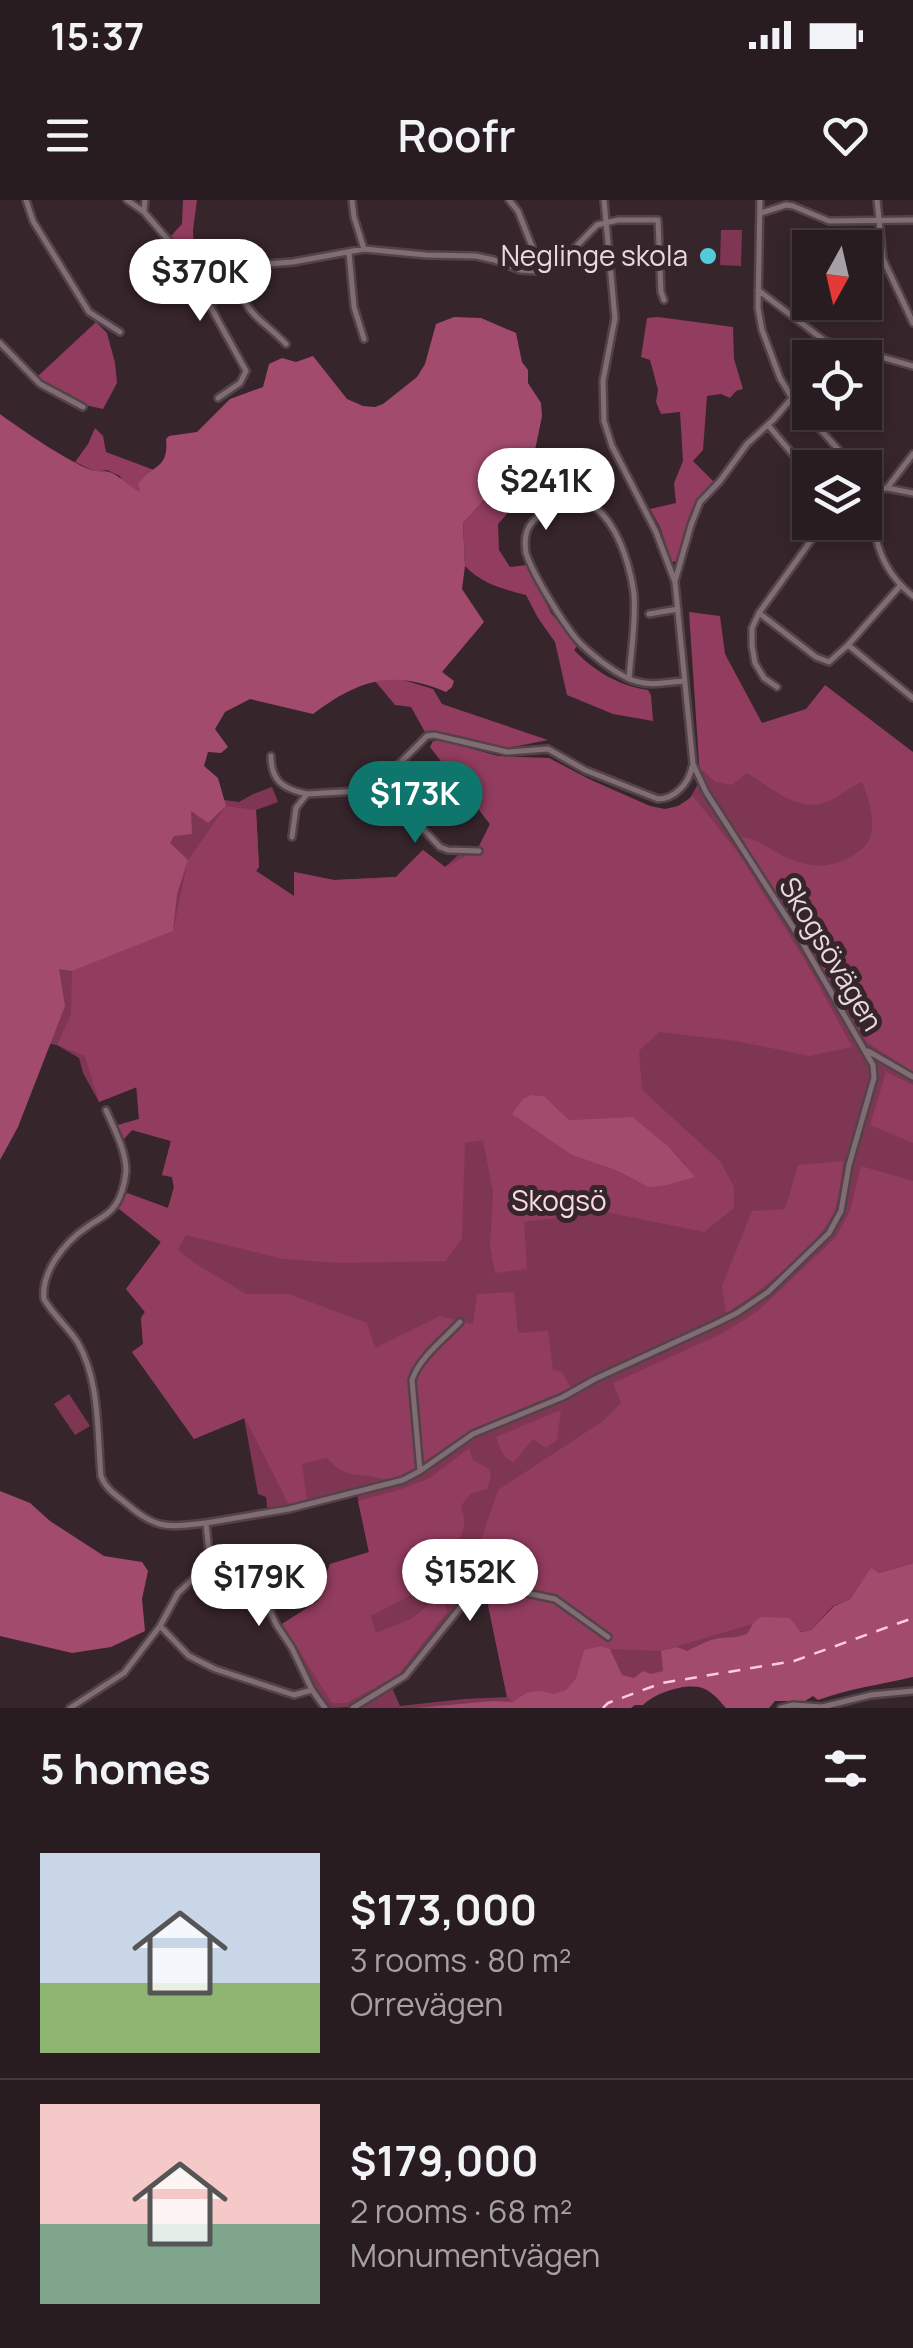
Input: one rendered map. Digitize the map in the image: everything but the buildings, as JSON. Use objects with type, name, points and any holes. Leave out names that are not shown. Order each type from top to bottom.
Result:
[{"type":"street","points":[[26,200],[33,221],[89,312],[120,332]]},
{"type":"street","points":[[127,200],[144,212],[181,255],[190,260],[239,266],[293,262],[364,249],[476,256],[530,272],[546,269],[565,258],[592,229],[618,220],[658,220],[664,300]]},
{"type":"street","points":[[144,212],[146,200]]},
{"type":"street","points":[[352,200],[364,249]]},
{"type":"street","points":[[509,200],[546,269]]},
{"type":"street","name":"Skogsövägen","points":[[106,1110],[124,1156],[126,1170],[121,1193],[113,1208],[70,1242],[49,1270],[44,1299],[78,1344],[87,1363],[103,1483],[155,1524],[206,1522],[327,1500],[403,1480],[489,1426],[563,1397],[737,1312],[768,1292],[802,1261],[829,1233],[842,1211],[849,1164],[874,1078],[873,1064],[798,935],[706,792],[693,764],[675,582],[656,532],[606,433],[602,381],[614,308],[604,200]]},
{"type":"street","points":[[675,582],[700,502],[792,398],[762,330],[758,290],[760,200]]},
{"type":"street","points":[[877,200],[881,251],[913,323]]},
{"type":"street","points":[[760,214],[786,205],[829,222],[913,220]]},
{"type":"street","points":[[349,252],[354,307],[364,339]]},
{"type":"street","points":[[239,266],[245,306],[286,344]]},
{"type":"street","points":[[218,398],[240,383],[246,372],[209,304],[239,285]]},
{"type":"street","points":[[758,290],[824,341],[913,366]]},
{"type":"street","points":[[0,343],[40,384],[83,407]]},
{"type":"street","points":[[768,425],[792,454]]},
{"type":"street","points":[[821,430],[839,450]]},
{"type":"street","points":[[887,488],[913,454]]},
{"type":"street","points":[[882,489],[913,493]]},
{"type":"street","points":[[629,679],[634,599],[622,547],[608,520],[597,510],[580,502],[558,505],[531,523],[526,536],[526,554],[554,607],[580,642],[609,668],[629,679],[648,685],[685,681]]},
{"type":"street","points":[[777,688],[764,678],[756,663],[752,628],[811,540]]},
{"type":"street","points":[[877,540],[884,564],[913,596]]},
{"type":"street","points":[[760,613],[829,662],[900,586]]},
{"type":"street","points":[[650,614],[678,609]]},
{"type":"street","points":[[848,645],[913,698]]},
{"type":"street","points":[[271,756],[275,780],[308,794],[380,784],[427,736],[434,735],[507,752],[548,749],[585,770],[658,799],[665,799],[682,787],[693,764]]},
{"type":"street","points":[[380,784],[440,847],[480,851]]},
{"type":"street","points":[[292,837],[296,808],[308,794]]},
{"type":"street","points":[[865,1050],[913,1077]]},
{"type":"street","points":[[420,1471],[412,1380],[423,1359],[460,1322]]},
{"type":"street","points":[[206,1522],[210,1563]]},
{"type":"street","points":[[70,1708],[124,1673],[160,1626],[178,1594],[210,1563]]},
{"type":"street","points":[[210,1563],[226,1568],[263,1595],[324,1708]]},
{"type":"street","points":[[353,1708],[405,1676],[467,1598],[485,1588],[555,1598],[608,1637]]},
{"type":"street","points":[[160,1626],[189,1656],[215,1669],[294,1695],[312,1690]]},
{"type":"street","points":[[781,1708],[822,1707],[870,1695],[913,1691]]},
{"type":"green space","points":[[183,200],[197,200],[194,250],[206,253],[205,258],[190,255],[170,237],[182,224]]},
{"type":"green space","points":[[721,230],[742,230],[741,266],[720,265]]},
{"type":"green space","points":[[647,318],[733,327],[734,359],[743,389],[730,398],[721,394],[707,396],[703,450],[693,461],[714,482],[696,510],[678,561],[672,562],[650,509],[676,503],[674,483],[683,461],[680,412],[661,414],[650,360],[641,357]]},
{"type":"green space","points":[[96,322],[107,333],[117,383],[103,409],[85,405],[37,377]]},
{"type":"green space","points":[[95,428],[103,436],[106,452],[154,470],[141,493],[123,483],[120,476],[107,470],[96,472],[75,462]]},
{"type":"green space","points":[[534,455],[549,470],[546,486],[522,497],[498,524],[499,550],[510,567],[527,565],[551,613],[578,645],[574,650],[582,658],[617,681],[648,690],[653,721],[613,714],[567,695],[555,642],[526,595],[486,582],[465,566],[463,523],[506,477]]},
{"type":"green space","points":[[689,612],[720,616],[725,654],[762,723],[806,709],[825,685],[913,752],[913,1072],[867,1042],[741,837],[810,865],[842,861],[863,848],[871,834],[870,807],[862,782],[831,800],[805,804],[785,797],[747,773],[732,785],[715,782],[704,771],[700,778]]},
{"type":"green space","points":[[397,678],[433,689],[442,704],[548,740],[508,748],[447,733],[425,732],[411,707],[395,705],[375,681]]},
{"type":"green space","name":"Skogsö","points":[[847,708],[913,811],[913,1464],[860,1531],[714,1668],[597,1708],[360,1708],[392,1688],[400,1706],[507,1697],[487,1600],[466,1603],[462,1608],[457,1605],[402,1677],[351,1707],[331,1708],[282,1624],[318,1601],[330,1564],[369,1553],[356,1489],[267,1507],[266,1497],[258,1494],[244,1418],[194,1439],[132,1352],[143,1344],[141,1318],[145,1312],[126,1289],[161,1242],[118,1208],[127,1193],[168,1208],[174,1187],[172,1177],[162,1175],[171,1141],[132,1130],[123,1140],[118,1125],[139,1119],[136,1087],[99,1102],[79,1058],[57,1045],[0,1035],[0,769],[239,802],[272,787],[278,802],[256,810],[256,871],[294,896],[294,872],[334,880],[396,877],[423,850],[445,867],[466,848],[478,850],[490,824],[435,753],[654,814],[675,809],[687,801],[704,771],[799,751]]},
{"type":"green space","points":[[433,741],[498,756],[549,758],[650,806],[678,806],[693,796],[739,854],[806,962],[852,1047],[809,1056],[736,1041],[659,1032],[639,1051],[642,1090],[720,1161],[734,1187],[734,1208],[704,1232],[606,1212],[524,1222],[527,1269],[495,1273],[490,1246],[493,1192],[483,1140],[465,1143],[462,1239],[445,1261],[342,1263],[283,1259],[186,1235],[178,1250],[246,1294],[289,1294],[367,1323],[375,1348],[440,1316],[473,1324],[477,1294],[514,1292],[518,1333],[548,1331],[553,1370],[562,1372],[571,1388],[480,1426],[404,1476],[386,1479],[350,1474],[327,1458],[302,1464],[307,1500],[289,1505],[245,1418],[194,1439],[132,1352],[143,1344],[141,1318],[145,1312],[126,1289],[161,1242],[118,1208],[127,1193],[168,1208],[174,1187],[172,1177],[162,1175],[171,1141],[132,1130],[123,1140],[118,1125],[139,1119],[137,1087],[99,1102],[85,1056],[57,1045],[71,1014],[72,971],[173,931],[188,860],[226,806],[256,810],[256,871],[294,896],[294,872],[334,880],[396,877],[423,850],[445,867],[477,850],[490,824],[430,747]],"holes":[[[532,1095],[544,1096],[569,1120],[633,1117],[686,1165],[648,1187],[618,1171],[572,1155]]]},
{"type":"green space","points":[[886,1072],[913,1085],[913,1143],[870,1125]]},
{"type":"green space","points":[[843,1161],[835,1209],[817,1238],[772,1280],[726,1314],[722,1286],[752,1211],[785,1209],[798,1165]]},
{"type":"green space","points":[[861,1166],[913,1181],[913,1563],[879,1573],[871,1569],[850,1599],[833,1606],[811,1630],[801,1632],[790,1619],[772,1618],[661,1651],[601,1646],[584,1651],[575,1679],[566,1690],[529,1693],[513,1702],[507,1697],[487,1600],[474,1560],[498,1490],[603,1421],[621,1403],[613,1383],[723,1333],[758,1311],[836,1237],[850,1211]]},
{"type":"green space","points":[[69,1394],[90,1426],[75,1435],[54,1404]]},
{"type":"green space","points":[[561,1410],[557,1440],[546,1448],[533,1439],[514,1462],[504,1455],[496,1437]]},
{"type":"green space","points":[[469,1448],[473,1460],[489,1469],[491,1478],[487,1489],[470,1494],[461,1506],[462,1533],[446,1554],[449,1575],[371,1616],[376,1633],[411,1619],[439,1596],[448,1611],[399,1674],[347,1703],[332,1703],[282,1624],[318,1601],[330,1564],[369,1552],[358,1501],[430,1478]]},
{"type":"shaded area","points":[[454,317],[481,318],[516,333],[522,362],[528,370],[528,383],[541,403],[542,416],[534,455],[506,477],[463,523],[462,589],[484,622],[442,672],[454,681],[452,687],[446,692],[392,680],[361,686],[313,714],[250,699],[225,712],[215,729],[228,747],[221,753],[208,752],[204,766],[218,778],[226,806],[208,823],[191,811],[192,834],[174,836],[170,843],[188,860],[177,894],[173,931],[72,971],[59,969],[65,1006],[18,1127],[0,1160],[0,414],[70,460],[91,470],[111,473],[140,492],[138,484],[165,456],[169,436],[197,432],[230,399],[263,387],[269,364],[282,358],[296,362],[313,356],[347,399],[375,407],[417,377],[425,364],[436,324]]},
{"type":"shaded area","points":[[531,1095],[544,1096],[569,1120],[633,1117],[669,1147],[695,1177],[648,1187],[618,1171],[572,1155],[512,1114]]},
{"type":"shaded area","points":[[0,1491],[30,1503],[104,1556],[142,1562],[148,1571],[142,1599],[145,1631],[111,1647],[72,1653],[0,1636]]},
{"type":"shaded area","points":[[913,1563],[913,1677],[818,1700],[813,1696],[805,1701],[775,1701],[769,1708],[726,1708],[707,1690],[692,1686],[669,1690],[631,1708],[416,1708],[513,1702],[526,1693],[554,1694],[566,1690],[576,1678],[584,1650],[601,1646],[610,1649],[622,1675],[634,1678],[643,1671],[663,1671],[661,1651],[677,1647],[687,1651],[712,1640],[747,1634],[761,1617],[790,1618],[801,1632],[811,1630],[834,1606],[850,1599],[871,1568],[879,1573]]},
{"type":"ferry route","points":[[603,1708],[662,1683],[794,1661],[913,1618]]},
{"type":"place","name":"Neglinge skola","points":[[708,256]]}]
